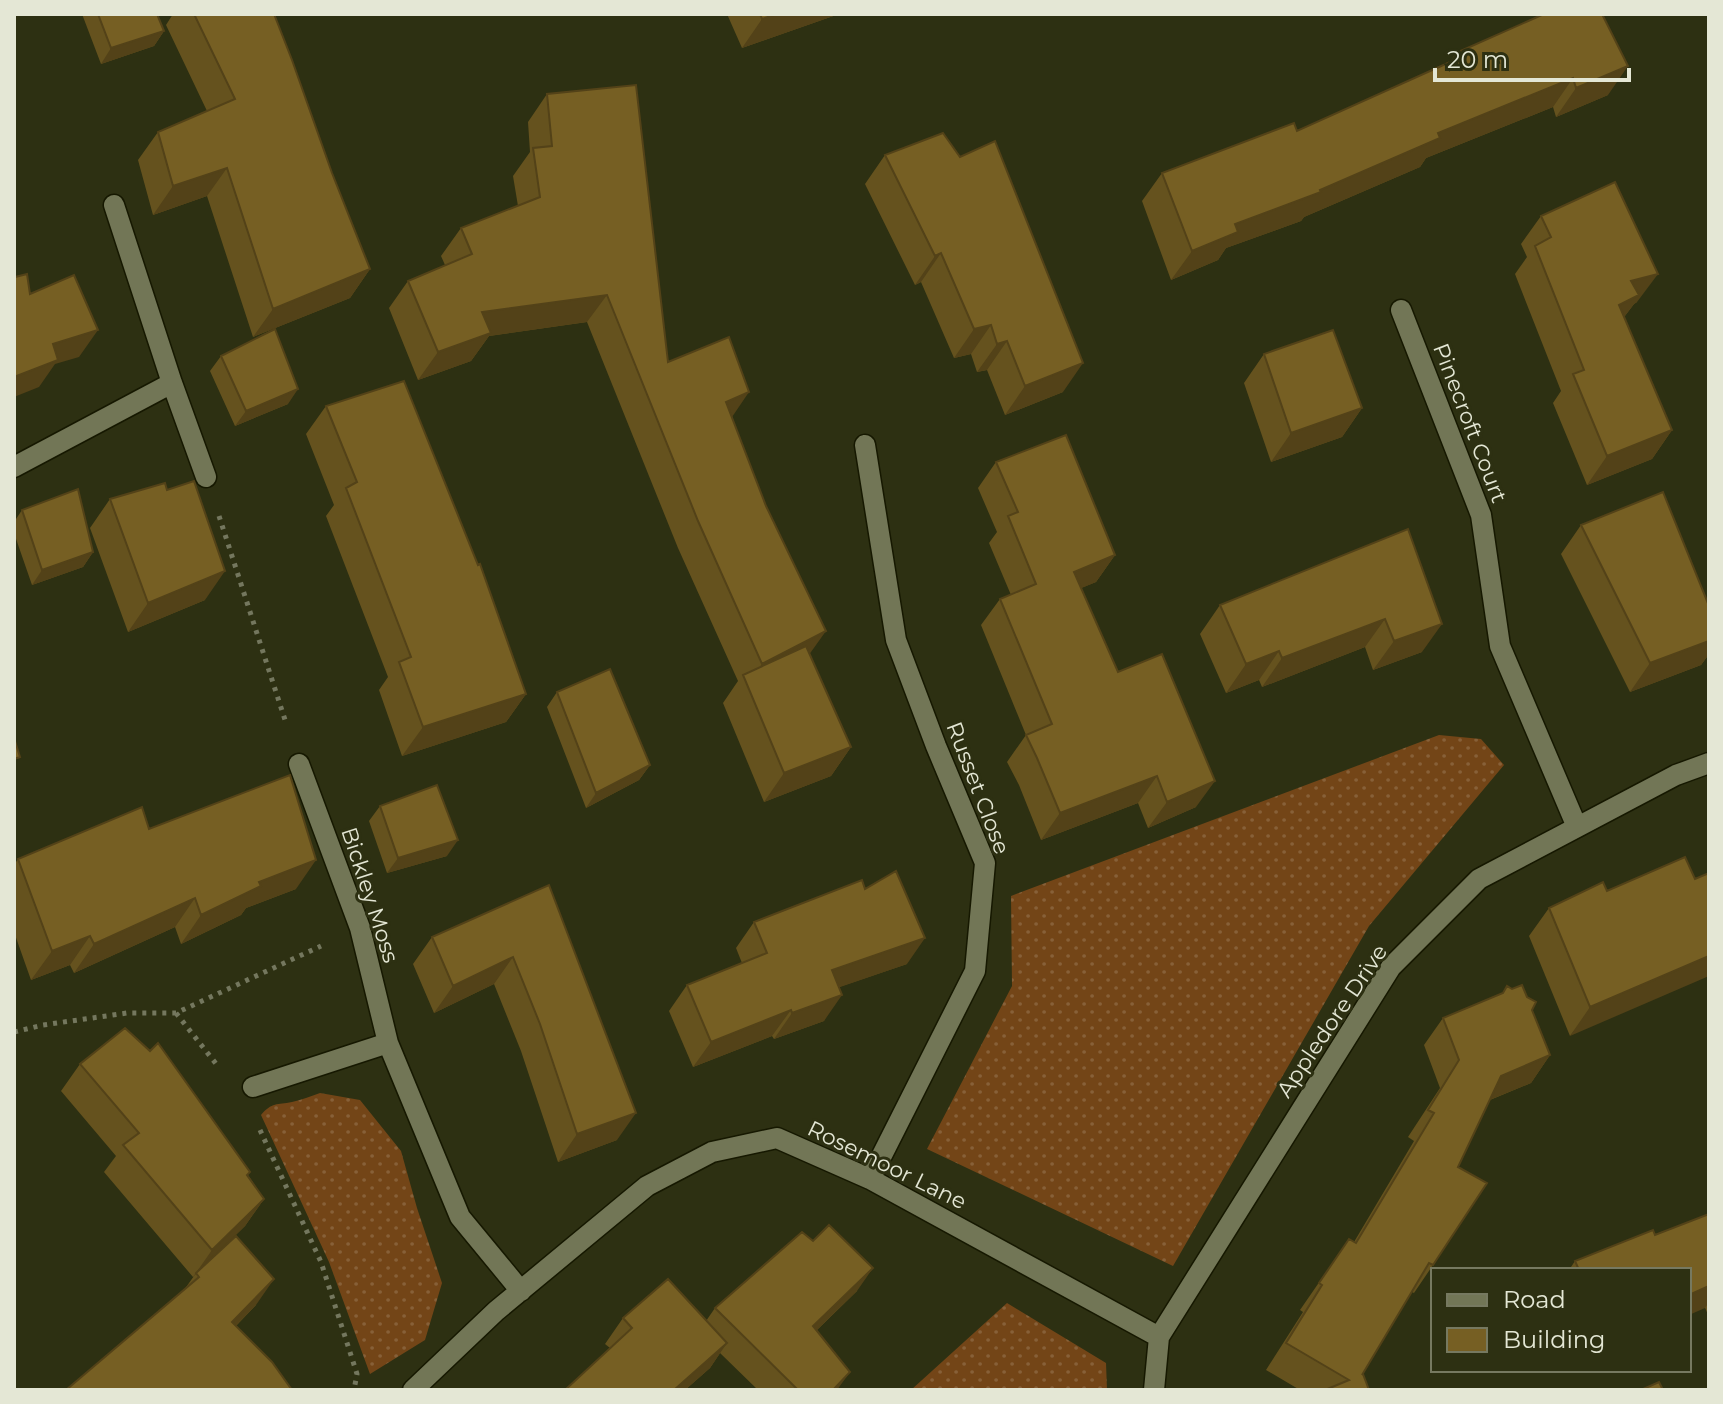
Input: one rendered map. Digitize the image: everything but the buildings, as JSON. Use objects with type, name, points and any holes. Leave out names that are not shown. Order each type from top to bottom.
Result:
[{"type":"street","points":[[114,205],[206,477]]},
{"type":"street","name":"Pinecroft Court","points":[[1401,310],[1481,515],[1500,646],[1577,827]]},
{"type":"street","points":[[14,467],[172,383]]},
{"type":"street","name":"Russet Close","points":[[865,445],[896,640],[985,863],[975,971],[870,1179]]},
{"type":"street","name":"Appledore Drive","points":[[1154,1390],[1159,1337],[1391,967],[1479,879],[1676,775],[1709,763]]},
{"type":"street","name":"Bickley Moss","points":[[299,764],[360,928],[388,1043],[460,1217],[521,1291]]},
{"type":"street","points":[[250,1094],[388,1043]]},
{"type":"street","name":"Rosemoor Lane","points":[[413,1390],[496,1311],[647,1186],[712,1152],[777,1138],[870,1179],[1159,1337]]},
{"type":"path","points":[[206,477],[299,764]]},
{"type":"path","points":[[14,1032],[127,1013],[176,1013],[360,928]]},
{"type":"path","points":[[176,1013],[250,1094],[321,1262],[357,1374],[354,1390]]},
{"type":"shaded area","points":[[1439,735],[1481,739],[1504,765],[1369,926],[1173,1266],[927,1149],[1012,986],[1011,896]]},
{"type":"shaded area","points":[[320,1093],[360,1100],[401,1151],[442,1283],[425,1340],[370,1374],[329,1262],[261,1115],[272,1106]]},
{"type":"shaded area","points":[[1007,1303],[1106,1363],[1107,1390],[911,1390]]}]
